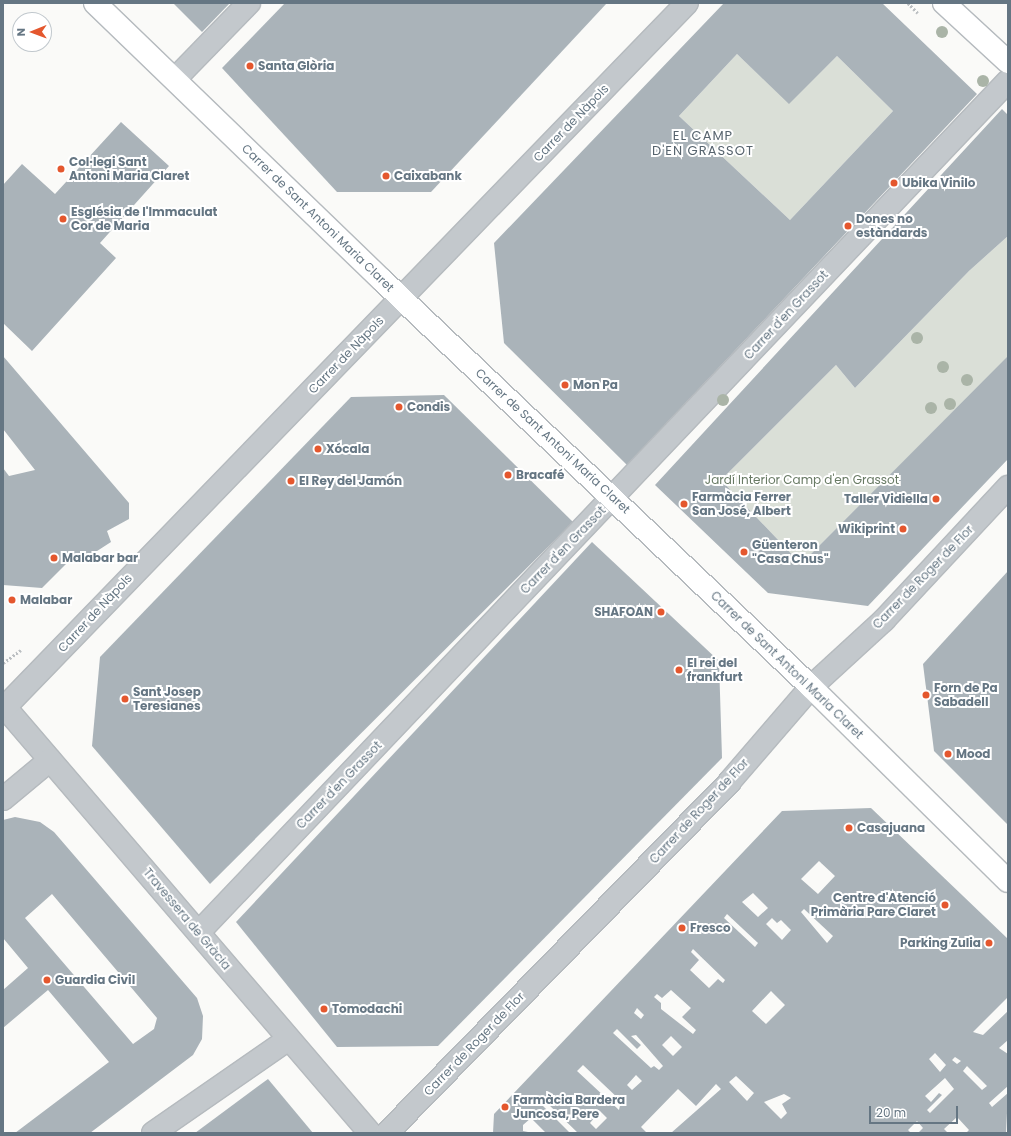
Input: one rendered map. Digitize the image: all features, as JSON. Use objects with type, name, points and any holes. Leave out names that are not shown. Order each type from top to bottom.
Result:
[{"type":"main road","name":"Carrer de Sant Antoni Maria Claret","points":[[95,3],[402,298],[613,497],[811,687],[1008,881]]},
{"type":"main road","points":[[944,3],[1008,62]]},
{"type":"street","points":[[175,80],[248,3]]},
{"type":"street","name":"Carrer de Nàpols","points":[[4,706],[687,3]]},
{"type":"street","name":"Carrer d'en Grassot","points":[[199,932],[1008,81]]},
{"type":"street","name":"Carrer de Roger de Flor","points":[[387,1133],[730,781],[811,687],[884,620],[1008,486]]},
{"type":"street","name":"Travessera de Gràcia","points":[[4,706],[370,1133]]},
{"type":"street","points":[[3,799],[50,760]]},
{"type":"street","points":[[153,1133],[289,1039]]},
{"type":"green space","points":[[737,54],[789,103],[837,56],[893,111],[790,220],[679,116]]},
{"type":"green space","name":"Jardí Interior Camp d'en Grassot","points":[[1008,236],[1008,357],[801,564],[721,480],[836,365],[855,388],[969,271]]},
{"type":"building","points":[[173,3],[230,3],[202,32]]},
{"type":"building","points":[[285,3],[607,3],[431,192],[337,192],[222,68]]},
{"type":"building","points":[[724,3],[882,3],[977,94],[627,465],[504,343],[494,243]],"holes":[[[737,54],[789,104],[837,56],[893,111],[790,220],[679,116]]]},
{"type":"building","points":[[1002,109],[1008,115],[1008,236],[969,271],[855,388],[836,365],[721,480],[801,564],[1008,356],[1008,459],[868,606],[768,593],[655,485]]},
{"type":"building","name":"Església de l'Immaculat Cor de Maria","points":[[121,122],[169,166],[100,243],[116,258],[32,351],[3,323],[3,185],[22,164],[55,194]]},
{"type":"building","points":[[3,356],[129,503],[129,519],[107,531],[111,542],[80,562],[69,561],[42,588],[3,585],[3,468],[9,476],[35,470],[3,429]]},
{"type":"building","points":[[444,395],[573,522],[210,884],[92,746],[100,657],[351,397]]},
{"type":"building","points":[[592,542],[719,661],[722,758],[438,1046],[337,1047],[236,922]]},
{"type":"building","points":[[1008,571],[1008,825],[934,751],[923,664]]},
{"type":"building","points":[[871,808],[1008,939],[1008,997],[973,1032],[983,1035],[1008,1011],[1008,1040],[999,1048],[1008,1054],[1008,1086],[989,1103],[992,1107],[1008,1093],[1006,1133],[966,1133],[969,1130],[957,1117],[944,1129],[948,1133],[918,1133],[923,1128],[917,1121],[908,1130],[911,1133],[671,1133],[721,1089],[716,1084],[696,1106],[678,1089],[641,1127],[647,1133],[578,1133],[547,1103],[543,1106],[570,1133],[546,1133],[531,1118],[523,1125],[523,1131],[533,1133],[493,1133],[494,1114],[782,811]],"holes":[[[819,861],[835,876],[818,894],[801,879]],[[753,893],[768,908],[758,917],[742,902]],[[804,909],[833,936],[827,943],[801,912]],[[727,914],[758,943],[755,947],[724,918]],[[772,918],[777,923],[781,920],[791,930],[782,940],[766,924]],[[693,949],[725,980],[723,983],[718,979],[709,988],[690,970],[699,960],[691,952]],[[671,990],[691,1008],[682,1017],[696,1030],[693,1034],[661,1009],[661,1003],[654,997],[657,994],[662,998]],[[771,991],[785,1005],[766,1024],[752,1011]],[[637,1008],[644,1015],[641,1019],[634,1013]],[[617,1029],[637,1049],[641,1045],[631,1036],[636,1035],[663,1066],[659,1070],[654,1066],[651,1068],[613,1033]],[[671,1036],[682,1047],[673,1056],[662,1045]],[[935,1053],[946,1065],[940,1072],[929,1059]],[[955,1057],[961,1061],[957,1064],[952,1060]],[[583,1065],[621,1101],[619,1110],[577,1071]],[[967,1066],[987,1086],[982,1090],[963,1071]],[[636,1075],[642,1081],[632,1090],[627,1085]],[[736,1076],[754,1093],[747,1101],[729,1082]],[[945,1078],[954,1089],[930,1113],[927,1110],[942,1095],[939,1093],[931,1102],[925,1096]],[[784,1094],[791,1098],[782,1104],[787,1113],[781,1119],[764,1102]],[[600,1111],[607,1118],[596,1129],[590,1123]]]},
{"type":"building","name":"Guardia Civil","points":[[15,817],[40,822],[54,832],[197,998],[203,1016],[202,1039],[193,1055],[90,1133],[15,1133],[109,1062],[48,990],[3,1028],[3,990],[28,968],[3,938],[3,820]],"holes":[[[52,894],[157,1018],[154,1029],[133,1044],[25,918]]]},
{"type":"building","points":[[268,1079],[313,1133],[195,1133],[257,1087]]},
{"type":"place","name":"Santa Glòria","points":[[250,66]]},
{"type":"place","name":"Col·legi Sant Antoni Maria Claret","points":[[61,169]]},
{"type":"place","name":"Caixabank","points":[[386,176]]},
{"type":"place","name":"Ubika Vinilo","points":[[894,183]]},
{"type":"place","name":"Església de l'Immaculat Cor de Maria","points":[[63,219]]},
{"type":"place","name":"Dones no estàndards","points":[[848,226]]},
{"type":"place","name":"Mon Pa","points":[[565,385]]},
{"type":"place","name":"Condis","points":[[399,407]]},
{"type":"place","name":"Xócala","points":[[318,449]]},
{"type":"place","name":"Bracafé","points":[[508,475]]},
{"type":"place","name":"El Rey del Jamón","points":[[291,481]]},
{"type":"place","name":"Taller Vidiella","points":[[936,499]]},
{"type":"place","name":"Farmàcia Ferrer San José, Albert","points":[[684,504]]},
{"type":"place","name":"Wikiprint","points":[[903,529]]},
{"type":"place","name":"Güenteron \"Casa Chus\"","points":[[744,552]]},
{"type":"place","name":"Malabar bar","points":[[54,558]]},
{"type":"place","name":"Malabar","points":[[12,600]]},
{"type":"place","name":"SHAFOAN","points":[[661,612]]},
{"type":"place","name":"El rei del frankfurt","points":[[679,670]]},
{"type":"place","name":"Forn de Pa Sabadell","points":[[926,695]]},
{"type":"place","name":"Sant Josep Teresianes","points":[[125,699]]},
{"type":"place","name":"Mood","points":[[948,754]]},
{"type":"place","name":"Casajuana","points":[[849,828]]},
{"type":"place","name":"Centre d'Atenció Primària Pare Claret","points":[[945,905]]},
{"type":"place","name":"Fresco","points":[[682,928]]},
{"type":"place","name":"Parking Zulia","points":[[989,943]]},
{"type":"place","name":"Guardia Civil","points":[[47,980]]},
{"type":"place","name":"Tomodachi","points":[[324,1009]]},
{"type":"place","name":"Farmàcia Bardera Juncosa, Pere","points":[[505,1107]]},
{"type":"district","name":"EL CAMP D'EN GRASSOT","points":[[703,144]]}]
